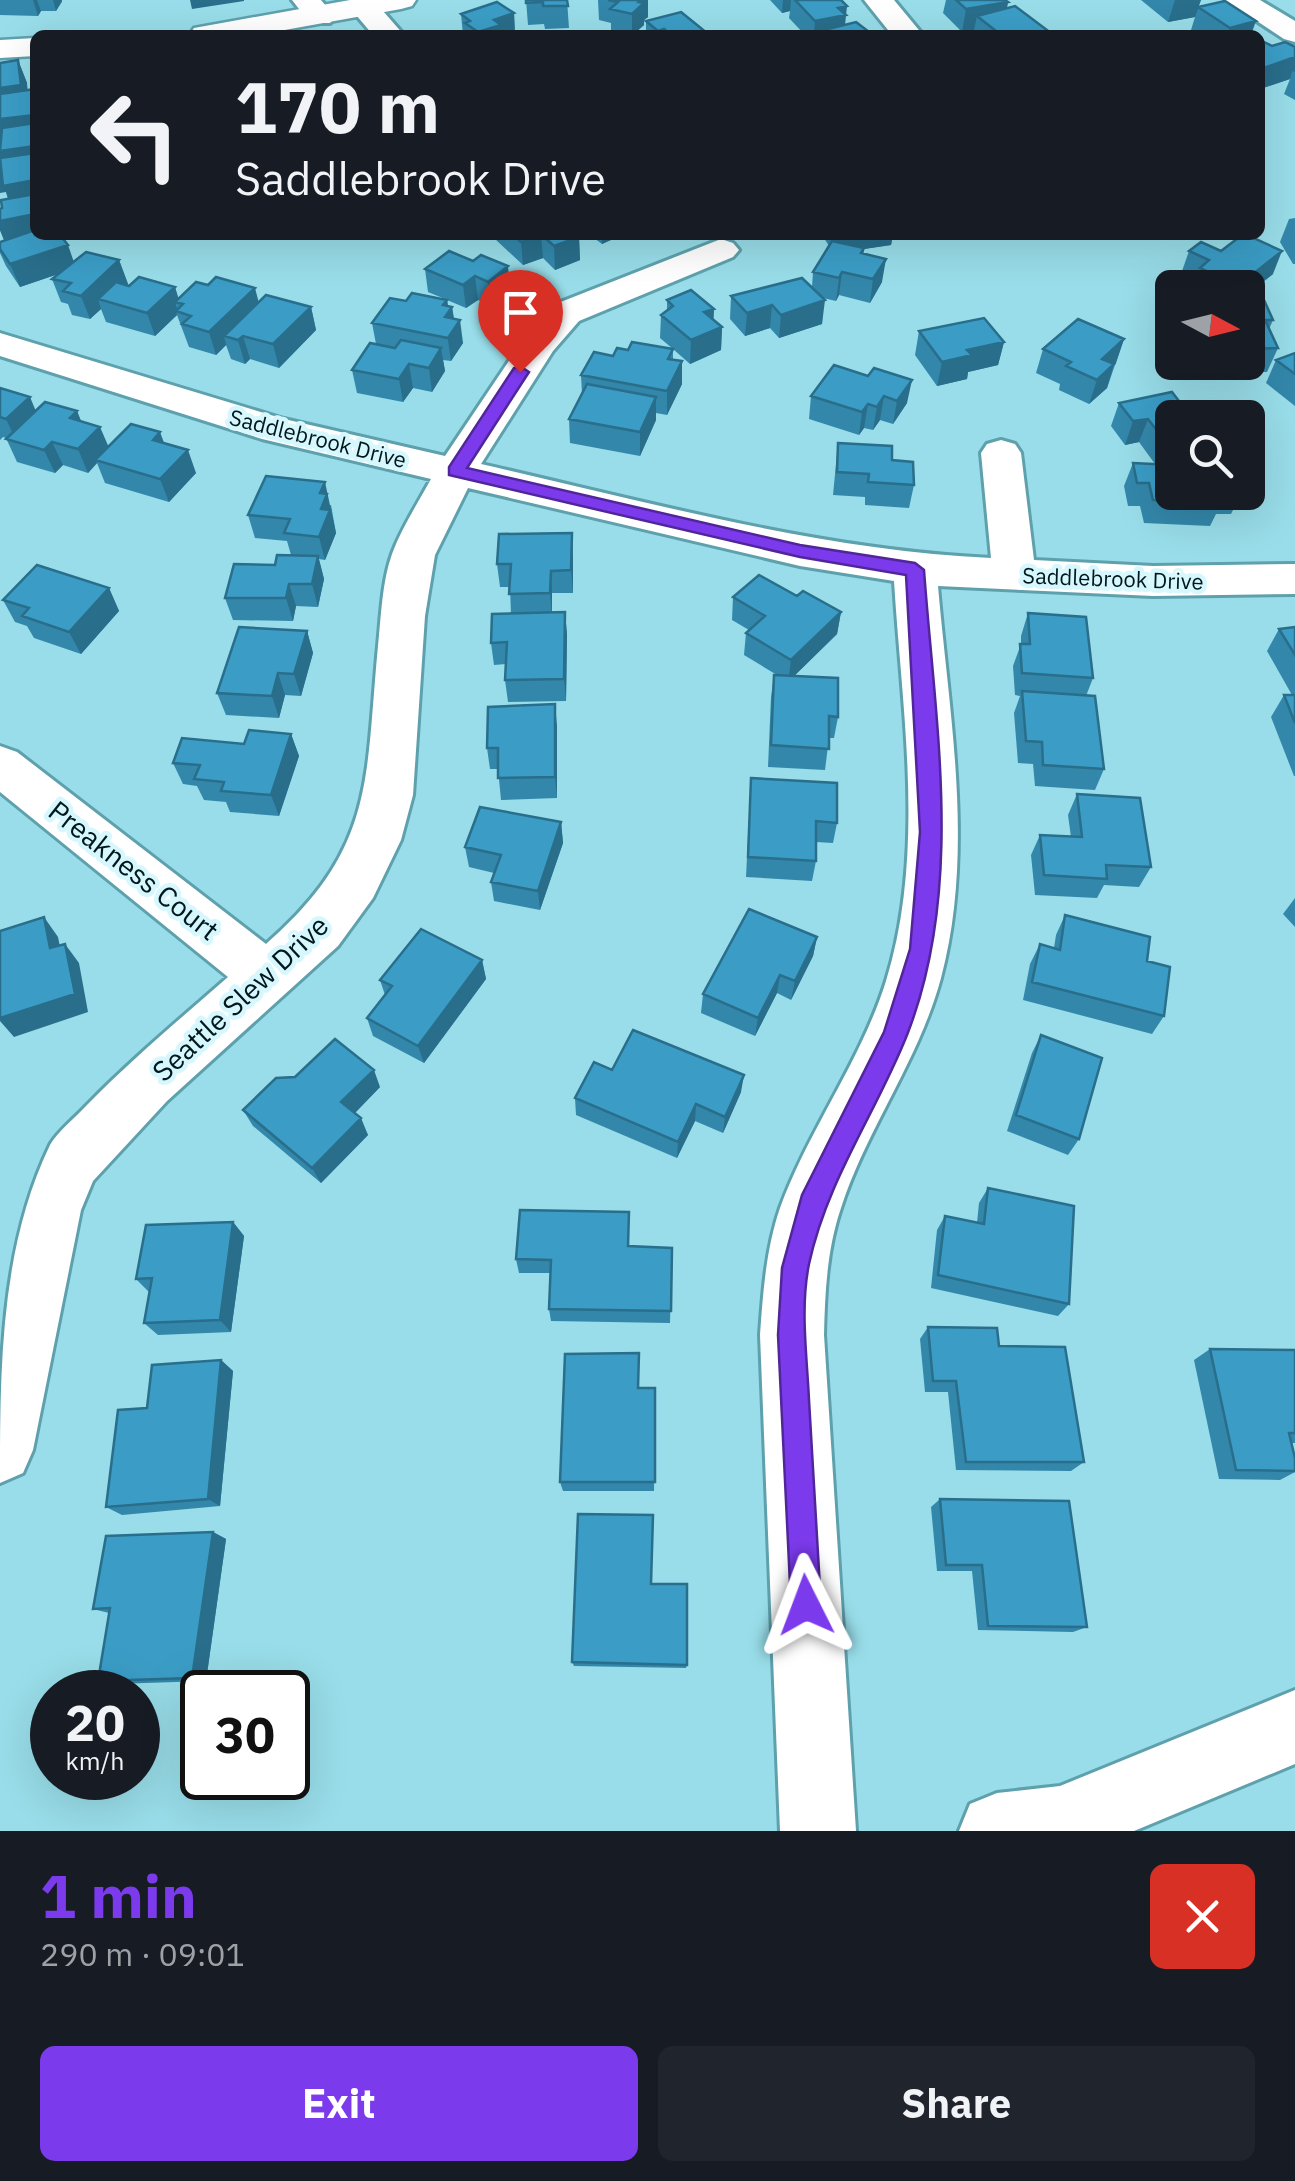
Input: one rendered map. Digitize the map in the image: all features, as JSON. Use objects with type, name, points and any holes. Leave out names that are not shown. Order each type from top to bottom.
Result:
[{"type":"street","points":[[226,30],[313,9],[366,9],[401,0]]},
{"type":"street","points":[[878,0],[904,30]]},
{"type":"street","points":[[1240,0],[1295,33]]},
{"type":"street","points":[[366,9],[385,30]]},
{"type":"street","points":[[0,48],[30,47]]},
{"type":"street","name":"Seattle Slew Drive","points":[[0,1450],[50,1210],[72,1162],[148,1083],[319,930],[356,883],[376,840],[388,795],[403,616],[413,555],[456,471],[538,344],[566,314],[611,292],[721,250]]},
{"type":"street","name":"Saddlebrook Drive","points":[[0,344],[276,430],[800,551],[915,570],[1153,581],[1295,579]]},
{"type":"street","points":[[1002,452],[1014,575]]},
{"type":"street","points":[[818,1831],[792,1335],[795,1268],[815,1195],[896,1034],[921,949],[931,832],[915,570]]},
{"type":"street","name":"Preakness Court","points":[[0,765],[267,976]]},
{"type":"street","points":[[997,1831],[1060,1824],[1295,1727]]},
{"type":"building","points":[[526,0],[567,0],[568,6],[543,6],[543,2]]},
{"type":"building","points":[[608,0],[644,3],[632,14],[610,9],[618,2]]},
{"type":"building","points":[[795,0],[841,0],[847,6],[838,8],[846,15],[815,21]]},
{"type":"building","points":[[956,0],[1005,0],[1008,2],[966,9]]},
{"type":"building","points":[[1225,1],[1256,21],[1230,28],[1198,7]]},
{"type":"building","points":[[497,2],[514,13],[494,20],[501,25],[485,30],[475,30],[461,14]]},
{"type":"building","points":[[1015,6],[1047,30],[995,30],[977,16]]},
{"type":"building","points":[[681,12],[703,30],[657,30],[646,21]]},
{"type":"building","points":[[856,22],[866,30],[824,30]]},
{"type":"building","points":[[1265,42],[1272,46],[1285,42],[1295,47],[1295,57],[1265,68]]},
{"type":"building","points":[[18,60],[21,85],[0,88],[0,63]]},
{"type":"building","points":[[30,90],[30,116],[0,119],[0,94]]},
{"type":"building","points":[[30,124],[30,147],[0,151],[2,128]]},
{"type":"building","points":[[30,154],[30,181],[3,186],[0,158]]},
{"type":"building","points":[[30,195],[30,215],[0,221],[1,200]]},
{"type":"building","points":[[30,232],[30,240],[64,240],[68,245],[10,264],[0,242]]},
{"type":"building","points":[[547,240],[571,240],[554,246]]},
{"type":"building","points":[[1235,240],[1258,240],[1282,251],[1258,270],[1204,270],[1200,268],[1209,260],[1189,251],[1201,242],[1221,251]]},
{"type":"building","points":[[832,241],[864,248],[861,253],[886,259],[873,279],[842,272],[839,278],[813,272]]},
{"type":"building","points":[[449,251],[473,261],[481,255],[508,266],[488,282],[475,276],[463,285],[425,269]]},
{"type":"building","points":[[86,252],[119,260],[81,296],[63,291],[71,283],[52,279]]},
{"type":"building","points":[[139,277],[175,287],[147,313],[98,299],[116,282],[129,286]]},
{"type":"building","points":[[216,277],[255,288],[209,332],[182,324],[191,316],[176,311],[183,304],[175,302],[196,282],[208,285]]},
{"type":"building","points":[[802,278],[825,300],[781,315],[772,305],[747,313],[731,296]]},
{"type":"building","points":[[691,290],[714,309],[704,312],[722,327],[691,340],[661,315],[673,306],[667,300]]},
{"type":"building","points":[[412,293],[447,300],[443,305],[452,307],[445,317],[460,320],[448,338],[372,323],[390,298],[406,301]]},
{"type":"building","points":[[266,295],[311,307],[273,344],[243,336],[238,340],[224,336]]},
{"type":"building","points":[[1265,302],[1273,320],[1265,320]]},
{"type":"building","points":[[984,318],[1004,342],[967,350],[972,355],[942,362],[919,331]]},
{"type":"building","points":[[1078,319],[1124,339],[1102,359],[1114,364],[1097,380],[1066,366],[1071,362],[1043,349]]},
{"type":"building","points":[[1265,320],[1278,348],[1265,348]]},
{"type":"building","points":[[401,340],[441,348],[429,368],[409,364],[399,379],[352,370],[370,343],[395,348]]},
{"type":"building","points":[[632,342],[673,349],[668,359],[682,361],[667,391],[581,375],[594,352],[613,356],[617,348],[628,350]]},
{"type":"building","points":[[1295,353],[1295,374],[1276,360]]},
{"type":"building","points":[[834,365],[868,376],[874,368],[912,380],[897,401],[884,396],[877,407],[868,404],[862,412],[811,396]]},
{"type":"building","points":[[587,384],[656,397],[640,432],[569,419]]},
{"type":"building","points":[[0,388],[30,397],[6,419],[0,417]]},
{"type":"building","points":[[1172,392],[1178,400],[1155,400],[1155,428],[1148,419],[1133,421],[1119,403]]},
{"type":"building","points":[[45,402],[77,411],[70,418],[100,427],[78,449],[52,442],[44,450],[6,439]]},
{"type":"building","points":[[131,424],[160,432],[153,440],[188,450],[160,479],[95,460]]},
{"type":"building","points":[[838,443],[892,446],[892,460],[913,462],[914,485],[868,482],[869,474],[837,472]]},
{"type":"building","points":[[1133,463],[1155,464],[1155,500],[1149,483],[1137,483]]},
{"type":"building","points":[[266,476],[325,482],[320,493],[327,494],[321,509],[330,510],[319,537],[284,533],[290,519],[248,515]]},
{"type":"building","points":[[572,533],[571,570],[551,571],[550,593],[509,594],[511,564],[497,564],[499,534]]},
{"type":"building","points":[[277,555],[318,556],[312,584],[289,584],[286,598],[225,598],[234,564],[275,565]]},
{"type":"building","points":[[37,565],[109,588],[69,632],[22,616],[29,608],[3,600]]},
{"type":"building","points":[[759,575],[797,596],[803,591],[841,612],[791,660],[746,633],[765,616],[733,597]]},
{"type":"building","points":[[565,612],[564,679],[505,680],[507,642],[491,643],[492,614]]},
{"type":"building","points":[[1028,613],[1086,617],[1093,678],[1022,673],[1020,644],[1030,644]]},
{"type":"building","points":[[239,627],[307,631],[294,674],[278,673],[272,696],[217,693]]},
{"type":"building","points":[[1295,627],[1295,655],[1279,629]]},
{"type":"building","points":[[774,675],[838,678],[838,717],[829,716],[829,749],[771,745]]},
{"type":"building","points":[[1022,691],[1095,696],[1104,769],[1043,765],[1042,742],[1026,741]]},
{"type":"building","points":[[1284,695],[1295,695],[1295,723]]},
{"type":"building","points":[[555,704],[555,777],[498,778],[498,748],[487,748],[488,707]]},
{"type":"building","points":[[249,730],[291,734],[271,795],[221,791],[224,782],[194,779],[200,765],[173,763],[182,738],[244,744]]},
{"type":"building","points":[[751,778],[837,783],[837,823],[816,821],[816,861],[748,857]]},
{"type":"building","points":[[1077,794],[1140,798],[1151,867],[1106,865],[1107,879],[1044,875],[1040,835],[1082,837]]},
{"type":"building","points":[[480,807],[561,822],[538,891],[491,882],[501,855],[465,847]]},
{"type":"building","points":[[749,909],[817,937],[795,981],[780,975],[758,1018],[703,994]]},
{"type":"building","points":[[1065,915],[1150,937],[1147,961],[1170,967],[1164,1016],[1032,982],[1040,944],[1060,950]]},
{"type":"building","points":[[44,917],[50,948],[65,944],[75,994],[0,1018],[0,931]]},
{"type":"building","points":[[421,929],[482,960],[418,1046],[367,1018],[392,986],[380,980]]},
{"type":"building","points":[[633,1030],[744,1075],[725,1117],[696,1104],[678,1142],[575,1098],[594,1062],[612,1070]]},
{"type":"building","points":[[1041,1035],[1102,1058],[1079,1139],[1016,1115]]},
{"type":"building","points":[[335,1039],[374,1070],[341,1102],[361,1118],[312,1168],[243,1110],[276,1078],[295,1077]]},
{"type":"building","points":[[988,1188],[1074,1206],[1069,1304],[938,1275],[945,1216],[984,1224]]},
{"type":"building","points":[[520,1210],[629,1212],[628,1246],[672,1248],[671,1311],[549,1309],[551,1260],[516,1259]]},
{"type":"building","points":[[233,1222],[220,1320],[144,1323],[152,1278],[136,1279],[146,1225]]},
{"type":"building","points":[[928,1327],[997,1328],[999,1346],[1065,1347],[1084,1462],[966,1462],[956,1381],[933,1381]]},
{"type":"building","points":[[1210,1349],[1295,1350],[1295,1433],[1289,1433],[1295,1471],[1236,1470]]},
{"type":"building","points":[[639,1353],[638,1388],[655,1388],[655,1482],[560,1482],[565,1354]]},
{"type":"building","points":[[221,1360],[208,1499],[106,1507],[118,1410],[147,1408],[152,1365]]},
{"type":"building","points":[[940,1499],[1069,1501],[1087,1627],[988,1626],[982,1565],[946,1565]]},
{"type":"building","points":[[578,1514],[653,1515],[651,1584],[687,1584],[687,1665],[572,1662]]},
{"type":"building","points":[[213,1532],[193,1670],[180,1670],[180,1678],[160,1679],[160,1670],[100,1670],[110,1608],[93,1609],[106,1536]]},
{"type":"route","points":[[520,372],[456,471],[800,551],[915,570],[931,832],[929,888],[921,949],[896,1034],[815,1195],[795,1268],[792,1335],[806,1605]]}]
